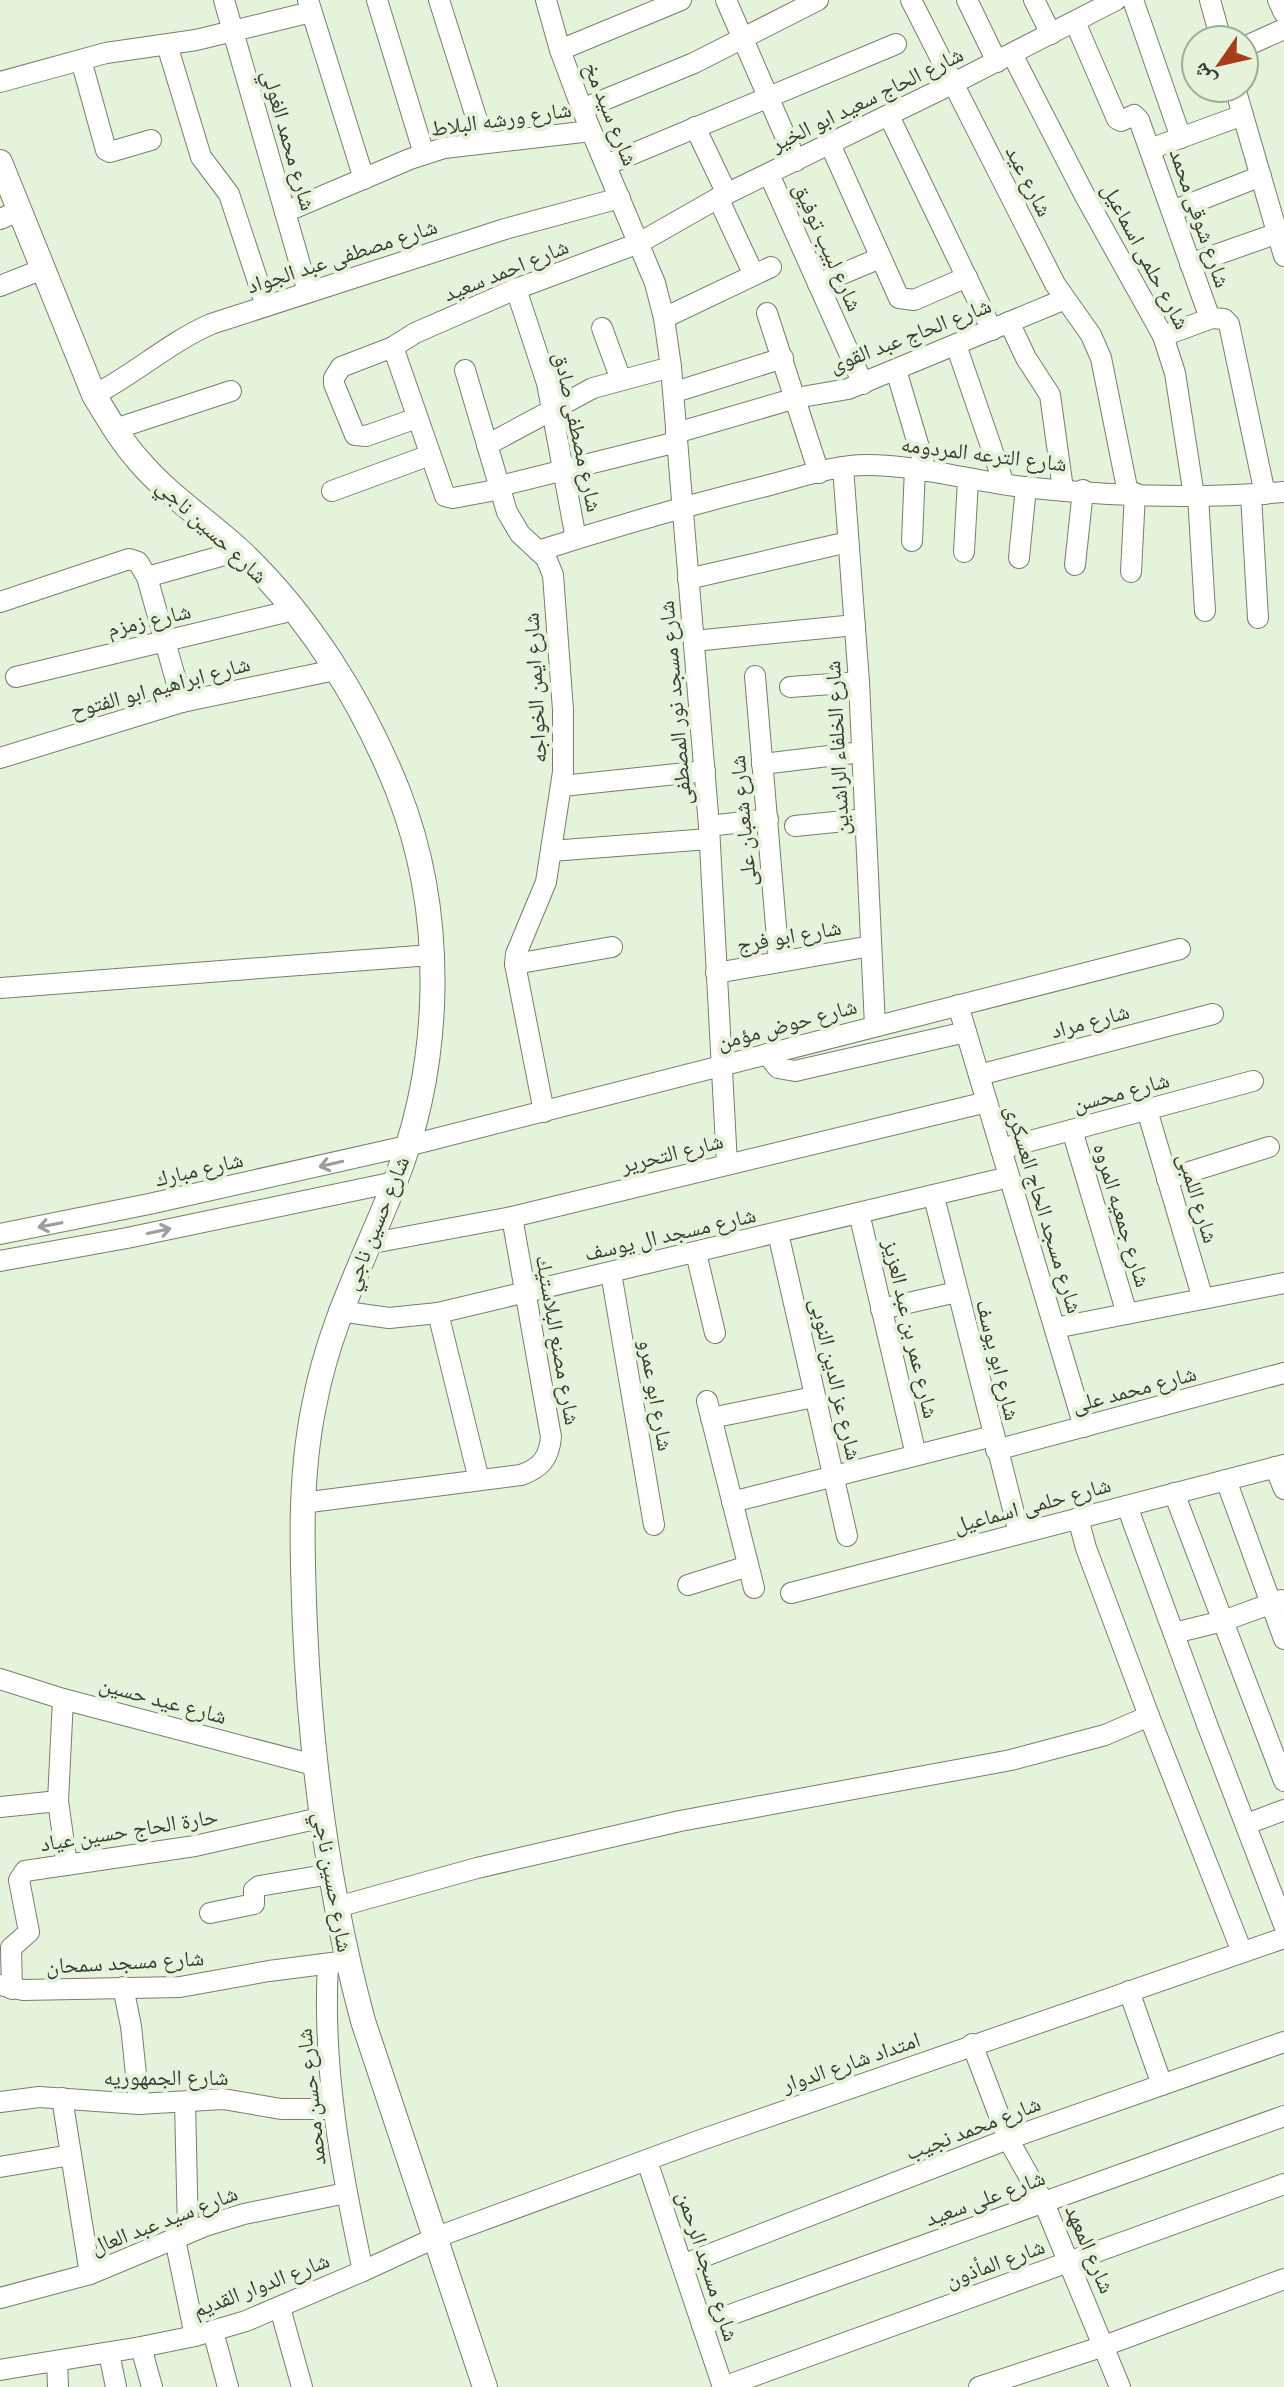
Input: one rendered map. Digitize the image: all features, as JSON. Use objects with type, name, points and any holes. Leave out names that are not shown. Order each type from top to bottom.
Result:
[{"type":"street","name":"شارع محمد الغولي","points":[[224,0],[308,292]]},
{"type":"street","points":[[377,0],[424,154]]},
{"type":"street","points":[[439,0],[484,142]]},
{"type":"street","name":"شارع سيد مخ","points":[[546,0],[582,109],[639,243]]},
{"type":"street","points":[[560,50],[681,0]]},
{"type":"street","points":[[726,0],[796,161]]},
{"type":"street","points":[[582,109],[694,63],[818,0]]},
{"type":"street","name":"شارع عيد","points":[[911,0],[1065,299],[1091,335],[1101,358],[1131,493],[1131,572]]},
{"type":"street","name":"شارع حلمى اسماعيل","points":[[967,0],[1085,196],[1163,336],[1175,373],[1196,496],[1205,611]]},
{"type":"street","points":[[1034,0],[1051,34]]},
{"type":"street","name":"شارع الحاج سعيد ابو الخير","points":[[639,243],[722,196],[889,116],[1116,0]]},
{"type":"street","points":[[1133,0],[1181,138]]},
{"type":"street","points":[[1210,0],[1217,24]]},
{"type":"street","points":[[1278,0],[1284,13]]},
{"type":"street","points":[[0,82],[126,49],[167,45],[233,32],[310,6],[364,179]]},
{"type":"street","name":"شارع شوقى محمد","points":[[1075,22],[1117,119],[1138,117],[1208,313],[1212,318],[1224,319],[1229,324],[1266,494]]},
{"type":"street","points":[[1260,40],[1284,29]]},
{"type":"street","points":[[606,165],[896,44]]},
{"type":"street","points":[[167,45],[201,157],[229,194],[266,306]]},
{"type":"street","points":[[81,60],[106,150],[110,152],[151,140]]},
{"type":"street","points":[[1240,104],[1284,256]]},
{"type":"street","points":[[1150,149],[1243,115]]},
{"type":"street","points":[[889,116],[967,277],[1050,395],[1073,490],[1075,565]]},
{"type":"street","points":[[664,318],[762,271],[722,196],[695,127]]},
{"type":"street","name":"شارع ورشه البلاط","points":[[285,212],[424,154],[453,146],[591,131]]},
{"type":"street","points":[[830,144],[899,298],[914,300],[967,277]]},
{"type":"street","name":"شارع حسين ناجي","points":[[0,162],[10,215],[43,269],[94,395],[139,461],[167,490],[239,551],[294,610],[335,670],[382,755],[412,832],[428,914],[431,955],[427,1051],[420,1099],[407,1146],[395,1182],[339,1311],[314,1406],[302,1503],[306,1649],[320,1818],[337,1907],[338,1962],[363,2021],[485,2387]]},
{"type":"street","name":"شارع لبيب توفيق","points":[[769,174],[863,384]]},
{"type":"street","points":[[1172,211],[1261,176]]},
{"type":"street","name":"شارع مصطفى عبد الجواد","points":[[94,395],[132,374],[194,331],[505,229],[620,198]]},
{"type":"street","points":[[1190,264],[1278,233]]},
{"type":"street","name":"شارع احمد سعيد","points":[[417,418],[366,436],[355,435],[334,378],[341,367],[393,347],[415,333],[516,289],[639,243]]},
{"type":"street","name":"شارع مسجد نور المصطفى","points":[[639,243],[655,283],[664,318],[675,392],[705,771],[727,1164]]},
{"type":"street","points":[[818,284],[880,258]]},
{"type":"street","points":[[0,286],[43,269]]},
{"type":"street","name":"شارع مصطفى صادق","points":[[516,289],[553,410],[576,539]]},
{"type":"street","name":"شارع الحاج عبد القوى","points":[[430,455],[443,493],[449,498],[500,488],[677,438],[796,398],[863,384],[1065,299]]},
{"type":"street","points":[[767,313],[819,473]]},
{"type":"street","points":[[1163,336],[1212,318]]},
{"type":"street","points":[[602,328],[621,380]]},
{"type":"street","points":[[956,345],[1004,484]]},
{"type":"street","points":[[332,491],[430,455],[393,347]]},
{"type":"street","points":[[675,392],[783,358]]},
{"type":"street","points":[[487,445],[593,388],[671,367]]},
{"type":"street","name":"شارع ايمن الخواجه","points":[[465,370],[513,524],[546,558],[553,575],[563,710],[562,786],[542,895],[520,944],[515,964]]},
{"type":"street","points":[[896,370],[921,470],[912,541]]},
{"type":"street","points":[[115,429],[231,391]]},
{"type":"street","name":"شارع الترعه المردومه","points":[[538,551],[683,507],[843,467],[865,465],[921,470],[1026,487],[1196,496],[1266,494]]},
{"type":"street","name":"شارع الخلفاء الراشدين","points":[[843,467],[859,682],[875,1026]]},
{"type":"street","points":[[964,552],[968,480]]},
{"type":"street","points":[[1019,558],[1026,487]]},
{"type":"street","points":[[1258,618],[1266,494]]},
{"type":"street","points":[[688,579],[848,542]]},
{"type":"street","points":[[147,577],[239,551]]},
{"type":"street","points":[[0,602],[129,559],[138,562],[147,577],[182,702]]},
{"type":"street","name":"شارع زمزم","points":[[16,677],[294,610]]},
{"type":"street","points":[[694,641],[855,625]]},
{"type":"street","name":"شارع ابراهيم ابو الفتوح","points":[[0,758],[182,702],[335,670]]},
{"type":"street","name":"شارع شعبان على","points":[[755,676],[779,962]]},
{"type":"street","points":[[790,687],[859,682]]},
{"type":"street","points":[[762,764],[862,752]]},
{"type":"street","points":[[562,786],[705,771]]},
{"type":"street","points":[[551,851],[709,832],[768,819]]},
{"type":"street","points":[[795,826],[865,819]]},
{"type":"street","name":"شارع ابو فرج","points":[[716,973],[871,946]]},
{"type":"street","points":[[544,1112],[515,964],[612,947]]},
{"type":"street","name":"شارع حوض مؤمن","points":[[407,1146],[1180,949]]},
{"type":"street","points":[[0,988],[431,955]]},
{"type":"street","name":"شارع مسجد الحاج العسكرى","points":[[958,1005],[1084,1427]]},
{"type":"street","name":"شارع مراد","points":[[979,1075],[1213,1014]]},
{"type":"street","points":[[767,1054],[778,1068],[795,1071],[966,1032]]},
{"type":"street","name":"شارع محسن","points":[[1001,1149],[1253,1081]]},
{"type":"street","name":"شارع التحرير","points":[[367,1244],[512,1217],[987,1102]]},
{"type":"street","name":"شارع اللمبى","points":[[1147,1110],[1203,1299]]},
{"type":"street","name":"شارع جمعيه المروه","points":[[1072,1130],[1127,1314]]},
{"type":"street","name":"شارع مبارك","points":[[0,1234],[407,1146]]},
{"type":"street","points":[[1167,1179],[1269,1147]]},
{"type":"street","name":"شارع مسجد ال يوسف","points":[[339,1311],[389,1318],[438,1313],[1009,1177]]},
{"type":"street","points":[[0,1261],[395,1182]]},
{"type":"street","name":"شارع ابو يوسف","points":[[934,1197],[1019,1533]]},
{"type":"street","name":"شارع عمر بن عبد العزيز","points":[[859,1213],[916,1455]]},
{"type":"street","name":"شارع مصنع البلاستيك","points":[[302,1503],[521,1475],[533,1471],[544,1462],[550,1450],[551,1437],[512,1217]]},
{"type":"street","points":[[80,1219],[85,1246]]},
{"type":"street","name":"شارع عز الدين النوبى","points":[[778,1233],[847,1536]]},
{"type":"street","points":[[696,1253],[715,1333]]},
{"type":"street","name":"شارع ابو عمرو","points":[[611,1273],[654,1525]]},
{"type":"street","points":[[1055,1328],[1284,1283]]},
{"type":"street","points":[[881,1309],[957,1292]]},
{"type":"street","points":[[438,1313],[479,1480]]},
{"type":"street","name":"شارع محمد على","points":[[732,1502],[916,1455],[1084,1427],[1284,1373]]},
{"type":"street","points":[[754,1588],[709,1409],[814,1397]]},
{"type":"street","points":[[1280,1466],[1284,1489]]},
{"type":"street","name":"شارع حلمى اسماعيل","points":[[791,1593],[1280,1466]]},
{"type":"street","points":[[1226,1480],[1278,1602],[1284,1639]]},
{"type":"street","points":[[1174,1493],[1284,1781]]},
{"type":"street","points":[[1127,1506],[1284,1925]]},
{"type":"street","points":[[1078,1518],[1086,1548],[1149,1716],[1242,1952]]},
{"type":"street","points":[[688,1585],[748,1566]]},
{"type":"street","points":[[1174,1633],[1223,1621],[1278,1602]]},
{"type":"street","name":"شارع عيد حسين","points":[[0,1679],[63,1699],[314,1765]]},
{"type":"street","points":[[63,1699],[58,1801],[67,1865]]},
{"type":"street","points":[[337,1907],[477,1868],[680,1821],[1011,1760],[1105,1735],[1149,1716]]},
{"type":"street","points":[[0,1807],[58,1801]]},
{"type":"street","points":[[1247,1824],[1284,1810]]},
{"type":"street","name":"حارة الحاج حسين عياد","points":[[6,1987],[11,1948],[29,1932],[20,1876],[25,1871],[195,1846],[320,1818]]},
{"type":"street","points":[[210,1913],[254,1904],[254,1890],[259,1886],[331,1874]]},
{"type":"street","name":"امتداد شارع الدوار","points":[[437,2237],[972,2044],[1284,1938]]},
{"type":"street","name":"شارع مسجد سمحان","points":[[6,1987],[180,1987],[338,1962]]},
{"type":"street","name":"شارع حسن محمد","points":[[338,1962],[327,2015],[332,2109],[363,2271]]},
{"type":"street","points":[[123,1987],[131,2026],[139,2104]]},
{"type":"street","points":[[1129,1991],[1162,2085]]},
{"type":"street","name":"شارع محمد نجيب","points":[[682,2265],[1008,2139],[1284,2042]]},
{"type":"street","name":"شارع المعهد","points":[[972,2044],[1008,2139],[1044,2203],[1120,2387]]},
{"type":"street","name":"شارع الجمهوريه","points":[[1,2097],[139,2104],[223,2099],[281,2109],[332,2109]]},
{"type":"street","points":[[62,2098],[90,2274]]},
{"type":"street","points":[[185,2102],[182,2236],[204,2334],[228,2387]]},
{"type":"street","name":"شارع على سعيد","points":[[702,2325],[1284,2116]]},
{"type":"street","points":[[0,2167],[71,2155]]},
{"type":"street","name":"شارع مسجد الرحمن","points":[[647,2161],[720,2386]]},
{"type":"street","name":"شارع المأذون","points":[[720,2386],[1284,2184]]},
{"type":"street","name":"شارع سيد عبد العال","points":[[0,2298],[90,2274],[244,2214],[346,2193]]},
{"type":"street","name":"شارع الدوار القديم","points":[[0,2370],[204,2334],[280,2308],[437,2237]]},
{"type":"street","points":[[979,2387],[1104,2346],[1284,2279]]},
{"type":"street","points":[[280,2308],[302,2387]]},
{"type":"street","points":[[141,2347],[152,2387]]},
{"type":"street","points":[[109,2353],[116,2387]]},
{"type":"street","points":[[57,2361],[58,2387]]}]
